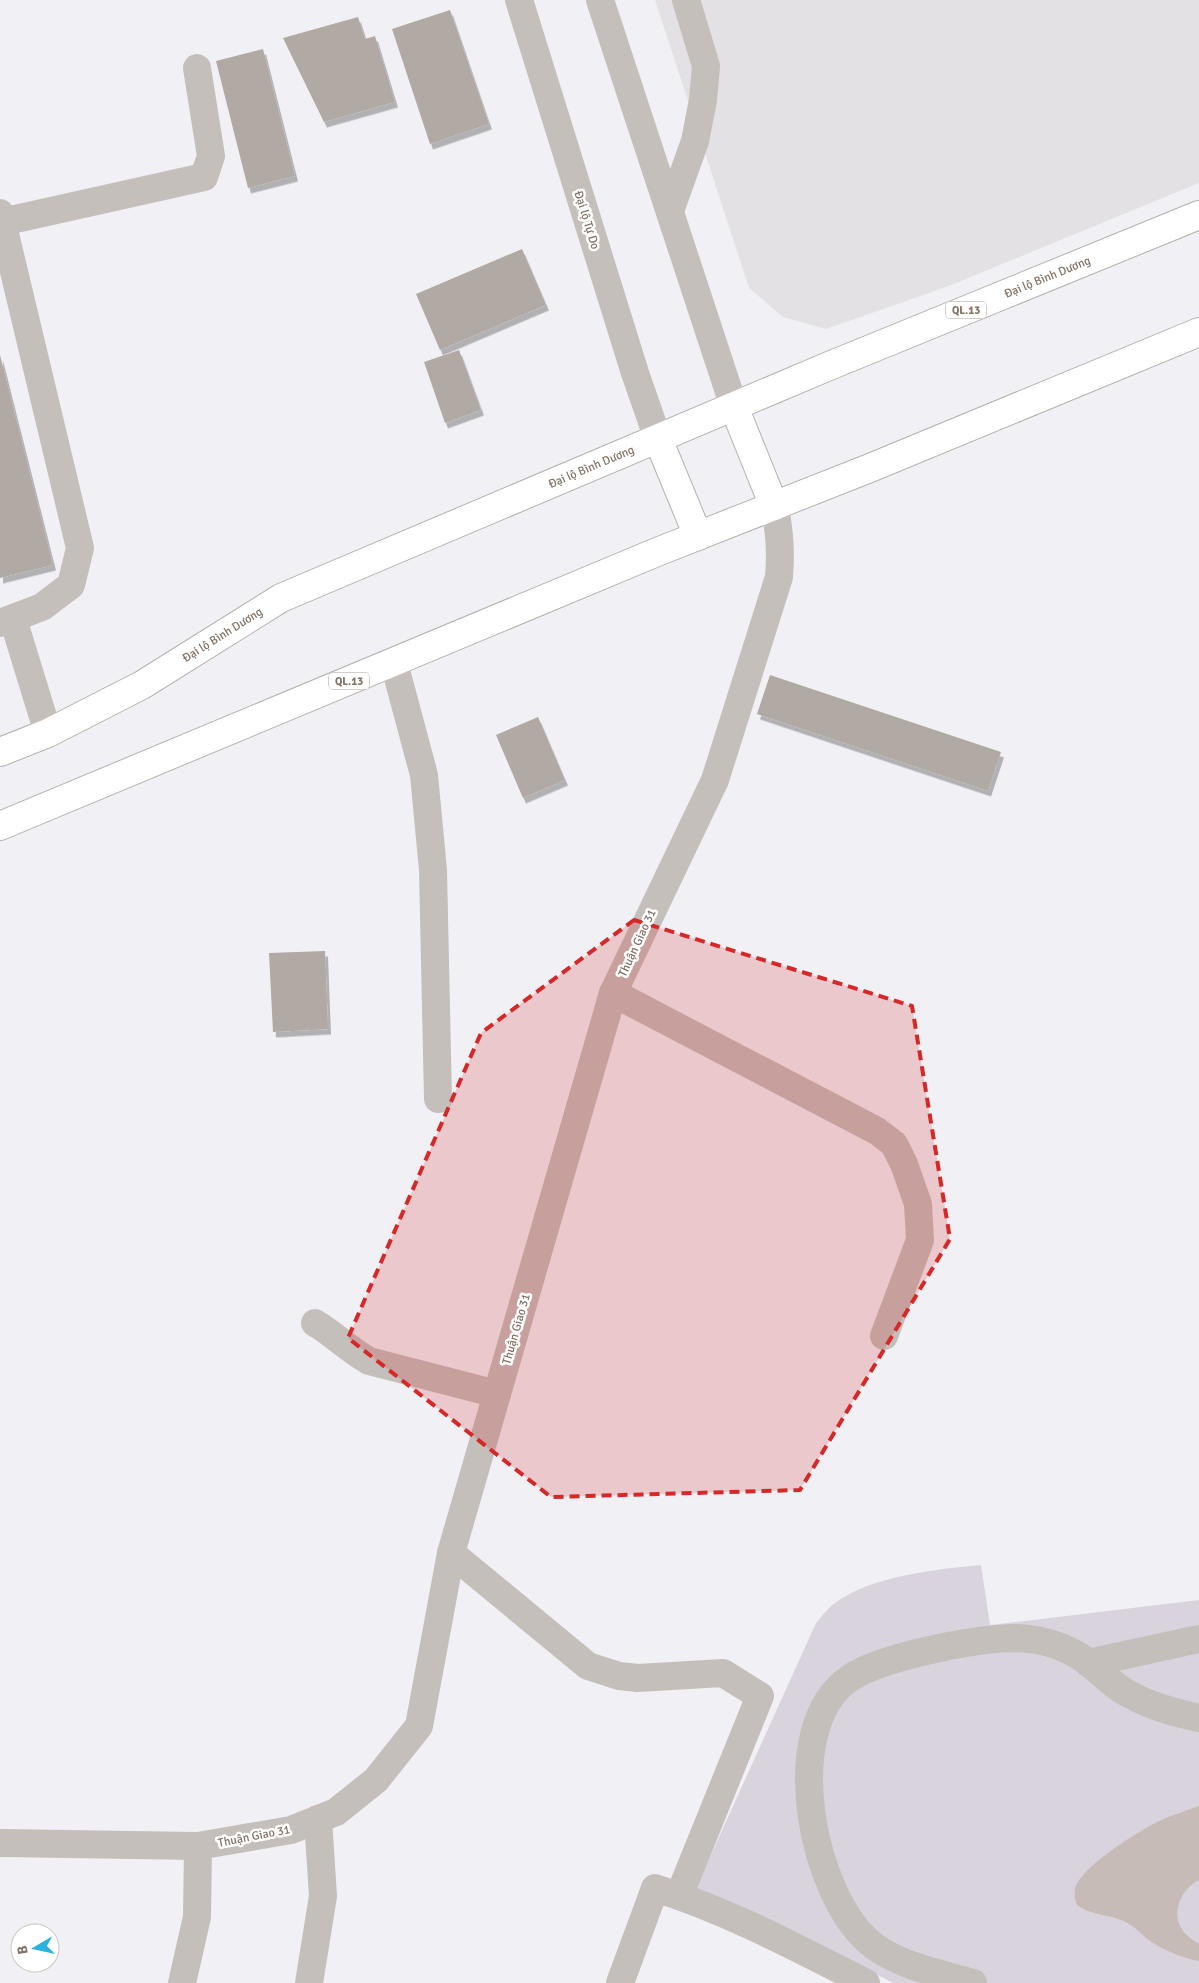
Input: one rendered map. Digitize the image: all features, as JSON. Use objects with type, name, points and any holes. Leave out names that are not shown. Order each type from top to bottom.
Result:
[{"type":"highway","name":"Đại lộ Bình Dương","points":[[0,752],[48,733],[142,685],[281,598],[830,366],[1199,215]]},
{"type":"highway","name":"QL.13","points":[[0,826],[698,536],[1199,332]]},
{"type":"highway","points":[[734,407],[774,506]]},
{"type":"highway","points":[[658,439],[698,536]]},
{"type":"street","name":"Đại lộ Tự Do","points":[[519,0],[635,373],[658,439]]},
{"type":"street","points":[[600,0],[734,407]]},
{"type":"street","points":[[667,0],[688,63],[703,100]]},
{"type":"street","points":[[670,211],[696,141],[703,100],[706,66],[686,0]]},
{"type":"street","points":[[48,733],[7,621],[42,607],[71,585],[80,548],[1,217],[204,177],[211,156],[197,68]]},
{"type":"street","name":"Thuận Giao 31","points":[[0,1843],[198,1846],[291,1830],[336,1812],[376,1780],[419,1726],[451,1552],[613,993],[715,780],[779,577],[780,543],[774,506]]},
{"type":"street","points":[[394,663],[424,775],[433,870],[438,1099]]},
{"type":"street","points":[[613,993],[877,1131],[894,1144],[904,1164],[918,1204],[920,1240],[884,1336]]},
{"type":"street","points":[[314,1323],[331,1332],[352,1352],[369,1361],[497,1394]]},
{"type":"street","points":[[451,1552],[588,1666],[619,1676],[638,1678],[723,1673],[760,1696],[680,1896]]},
{"type":"street","points":[[973,1983],[906,1964],[887,1955],[872,1944],[853,1923],[836,1899],[826,1877],[819,1854],[811,1810],[809,1785],[810,1754],[820,1716],[832,1695],[849,1678],[877,1664],[984,1641],[1011,1638],[1032,1639],[1053,1644],[1071,1652],[1088,1663],[1103,1677],[1147,1703],[1171,1712],[1199,1718]]},
{"type":"street","points":[[1088,1663],[1199,1639]]},
{"type":"street","points":[[309,1983],[323,1896],[318,1819]]},
{"type":"street","points":[[182,1983],[197,1917],[198,1846]]},
{"type":"street","points":[[620,1983],[655,1888],[680,1896],[784,1942],[866,1983]]},
{"type":"highlighted area","points":[[634,920],[912,1006],[950,1239],[800,1490],[551,1497],[348,1338],[481,1033]]},
{"type":"shaded area","points":[[655,0],[1199,0],[1199,183],[949,286],[826,329],[783,317],[749,288]]},
{"type":"shaded area","points":[[981,1565],[990,1625],[1199,1600],[1199,1983],[893,1983],[833,1951],[695,1890],[816,1623],[825,1612],[850,1594],[885,1580],[905,1575]]},
{"type":"shaded area","points":[[1199,1806],[1199,1880],[1187,1889],[1183,1895],[1179,1902],[1177,1917],[1183,1931],[1199,1944],[1199,1961],[1182,1957],[1160,1947],[1121,1920],[1087,1911],[1077,1905],[1075,1889],[1079,1880],[1087,1870],[1111,1850],[1164,1819]]},
{"type":"building","points":[[450,10],[489,124],[430,144],[392,29]]},
{"type":"building","points":[[358,17],[365,39],[375,36],[395,102],[324,122],[283,38]]},
{"type":"building","points":[[263,49],[295,176],[248,188],[216,61]]},
{"type":"building","points":[[522,249],[546,305],[440,350],[416,294]]},
{"type":"building","points":[[459,350],[481,410],[445,423],[424,362]]},
{"type":"building","points":[[0,355],[53,565],[0,578]]},
{"type":"building","points":[[770,675],[1001,752],[988,791],[757,714]]},
{"type":"building","points":[[538,717],[565,780],[523,798],[496,735]]},
{"type":"building","points":[[325,951],[328,1029],[273,1032],[269,953]]}]
